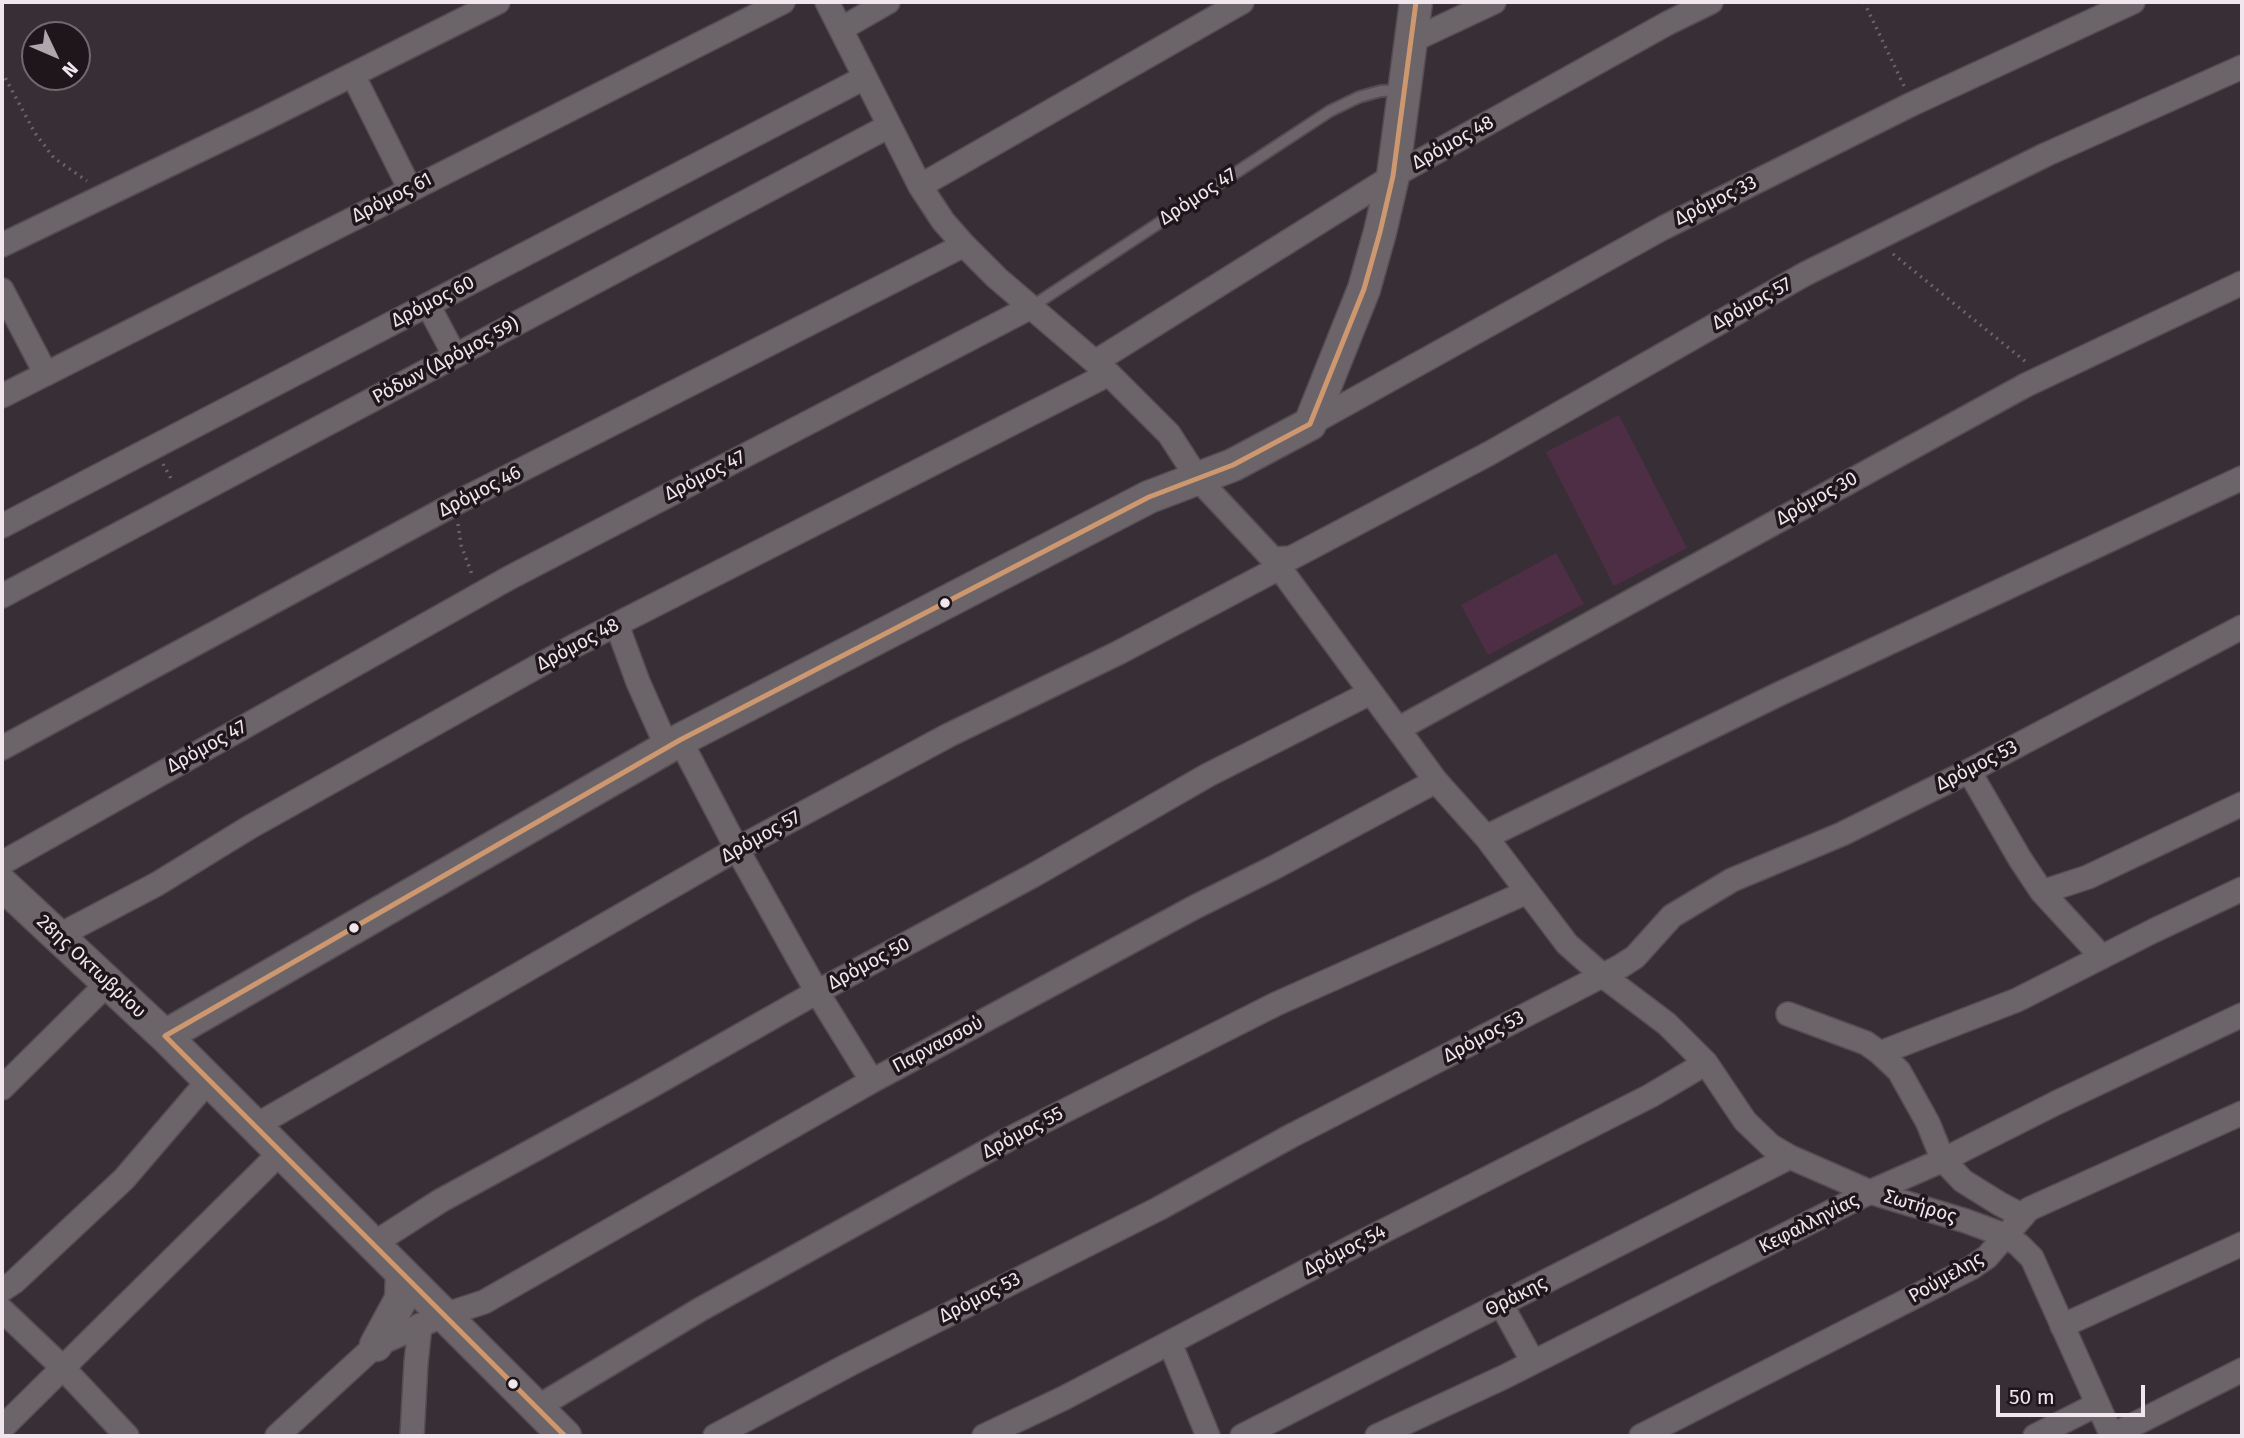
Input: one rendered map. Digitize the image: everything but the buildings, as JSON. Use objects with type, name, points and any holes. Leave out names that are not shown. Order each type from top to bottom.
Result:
[{"type":"street","points":[[2,245],[498,2]]},
{"type":"street","name":"Δρόμος 61","points":[[2,396],[783,2]]},
{"type":"street","points":[[827,2],[920,186],[943,221],[997,278],[1102,368],[1169,434],[1198,479]]},
{"type":"street","points":[[841,29],[888,2]]},
{"type":"street","points":[[920,186],[1242,2]]},
{"type":"street","points":[[165,1036],[674,743],[1149,497],[1233,465],[1310,424],[1364,289],[1393,176],[1416,2]]},
{"type":"street","points":[[1410,41],[1494,2]]},
{"type":"street","name":"Δρόμος 48","points":[[58,936],[157,884],[250,827],[550,660],[1102,368],[1393,176],[1668,23],[1711,2]]},
{"type":"street","name":"Δρόμος 33","points":[[1310,424],[1663,228],[1912,104],[2133,2]]},
{"type":"street","name":"Δρόμος 57","points":[[255,1126],[737,849],[949,736],[1118,653],[1276,564],[1490,453],[1805,274],[2045,155],[2242,67]]},
{"type":"street","points":[[353,75],[410,189]]},
{"type":"street","name":"Δρόμος 60","points":[[2,526],[864,78]]},
{"type":"street","name":"Ρόδων (Δρόμος 59)","points":[[2,596],[889,126]]},
{"type":"street","name":"Δρόμος 46","points":[[2,748],[454,505],[964,246]]},
{"type":"street","name":"Δρόμος 30","points":[[1398,729],[2045,377],[2242,283]]},
{"type":"street","points":[[2,290],[46,374]]},
{"type":"street","points":[[428,305],[455,356]]},
{"type":"street","name":"Δρόμος 47","points":[[2,863],[479,595],[1031,307]]},
{"type":"street","points":[[1486,837],[1779,694],[2242,478]]},
{"type":"street","name":"Σωτήρος","points":[[1198,479],[1276,564],[1436,781],[1486,837],[1567,944],[1602,975],[1667,1024],[1706,1063],[1757,1135],[1790,1157],[1870,1192],[2004,1235],[2032,1258],[2111,1436]]},
{"type":"street","points":[[617,625],[638,682],[737,849],[817,992],[872,1081]]},
{"type":"street","name":"Δρόμος 53","points":[[715,1436],[850,1363],[1158,1209],[1291,1136],[1635,957],[1672,916],[1732,880],[1842,835],[2242,627]]},
{"type":"street","name":"Δρόμος 50","points":[[373,1244],[440,1201],[1034,875],[1208,775],[1370,693]]},
{"type":"street","points":[[1969,771],[2042,892],[2102,957]]},
{"type":"street","name":"Παρνασσού","points":[[277,1436],[376,1345],[432,1320],[484,1302],[872,1081],[1195,906],[1275,867],[1436,781]]},
{"type":"street","points":[[2042,892],[2088,877],[2242,804]]},
{"type":"street","name":"28ης Οκτωβρίου","points":[[2,884],[165,1036],[373,1244],[402,1274],[432,1320],[565,1436]]},
{"type":"street","points":[[1880,1053],[2017,1000],[2242,889]]},
{"type":"street","name":"Δρόμος 55","points":[[536,1408],[701,1309],[1009,1139],[1276,1004],[1527,892]]},
{"type":"street","points":[[2,1088],[108,983]]},
{"type":"street","points":[[1788,1014],[1866,1043],[1880,1053],[1899,1071],[1928,1123],[1943,1160],[1963,1181],[2023,1216]]},
{"type":"street","name":"Κεφαλληνίας","points":[[1377,1436],[1533,1362],[1870,1192],[1943,1160],[2242,1015]]},
{"type":"street","name":"Δρόμος 54","points":[[984,1436],[1064,1398],[1354,1246],[1650,1096],[1706,1063]]},
{"type":"street","points":[[2,1290],[14,1282],[124,1179],[209,1080]]},
{"type":"street","name":"Ρούμελης","points":[[1641,1436],[1971,1268],[1987,1257],[2029,1209],[2242,1113]]},
{"type":"street","points":[[2,1428],[281,1153]]},
{"type":"street","name":"Θράκης","points":[[1242,1436],[1790,1157]]},
{"type":"street","points":[[2062,1326],[2242,1244]]},
{"type":"street","points":[[376,1345],[401,1299],[402,1274]]},
{"type":"street","points":[[1501,1304],[1533,1362]]},
{"type":"street","points":[[2,1310],[62,1367],[123,1435]]},
{"type":"street","points":[[412,1436],[416,1363],[432,1320]]},
{"type":"street","points":[[1170,1343],[1208,1436]]},
{"type":"street","points":[[2111,1436],[2242,1370]]},
{"type":"street","points":[[2035,1436],[2096,1405]]},
{"type":"lane","name":"Δρόμος 47","points":[[1031,307],[1330,110],[1381,91],[1404,90]]},
{"type":"path","points":[[1864,2],[1912,104]]},
{"type":"path","points":[[2,72],[35,133],[54,158],[83,180],[114,192]]},
{"type":"path","points":[[1875,240],[2045,377]]},
{"type":"path","points":[[152,448],[173,482],[188,498]]},
{"type":"path","points":[[454,505],[461,545],[479,595]]},
{"type":"shaded area","points":[[1619,415],[1687,548],[1614,586],[1546,452]]},
{"type":"shaded area","points":[[1556,553],[1584,604],[1488,655],[1461,605]]},
{"type":"transit line","points":[[565,1436],[165,1036],[680,740],[1149,497],[1233,465],[1310,424],[1364,289],[1380,232],[1393,176],[1416,2]]}]
